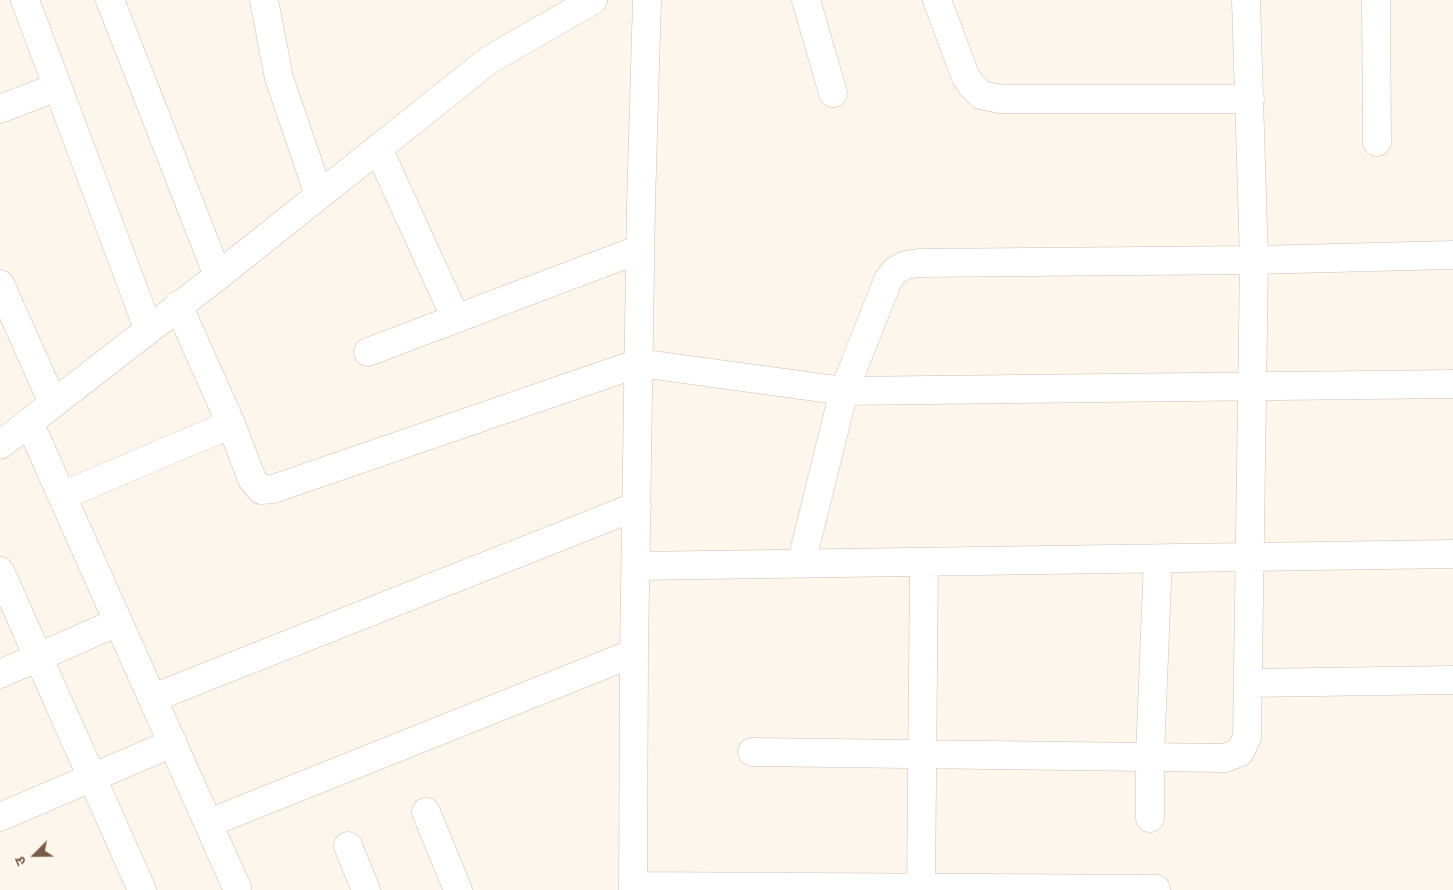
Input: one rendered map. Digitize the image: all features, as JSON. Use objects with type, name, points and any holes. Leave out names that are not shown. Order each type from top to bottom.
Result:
[{"type":"street","points":[[25,0],[148,328]]},
{"type":"street","points":[[110,0],[218,276]]},
{"type":"street","points":[[264,0],[279,78],[319,194]]},
{"type":"street","points":[[0,445],[148,328],[218,276],[489,60],[592,0]]},
{"type":"street","points":[[647,0],[640,249],[634,653],[633,888],[1156,889]]},
{"type":"street","points":[[806,0],[833,93]]},
{"type":"street","points":[[936,0],[965,75],[971,86],[981,95],[1000,98],[1250,99]]},
{"type":"street","points":[[752,752],[1225,758],[1240,752],[1247,737],[1254,260],[1246,0]]},
{"type":"street","points":[[1376,0],[1377,142]]},
{"type":"street","points":[[0,109],[57,86]]},
{"type":"street","points":[[378,148],[456,319]]},
{"type":"street","points":[[368,352],[640,249]]},
{"type":"street","points":[[801,564],[844,391],[888,280],[895,271],[905,265],[919,262],[1254,260],[1453,255]]},
{"type":"street","points":[[0,284],[53,403]]},
{"type":"street","points":[[178,305],[231,424],[252,479],[261,490],[273,489],[639,363],[844,391],[1453,384]]},
{"type":"street","points":[[29,422],[238,888]]},
{"type":"street","points":[[62,496],[231,424]]},
{"type":"street","points":[[153,698],[637,506]]},
{"type":"street","points":[[636,566],[1158,560],[1453,554]]},
{"type":"street","points":[[1150,818],[1150,756],[1158,560]]},
{"type":"street","points":[[921,889],[924,563]]},
{"type":"street","points":[[0,571],[142,890]]},
{"type":"street","points":[[0,674],[118,622]]},
{"type":"street","points":[[209,823],[634,653]]},
{"type":"street","points":[[1248,683],[1453,680]]},
{"type":"street","points":[[0,817],[173,744]]},
{"type":"street","points":[[426,812],[458,890]]},
{"type":"street","points":[[348,846],[366,890]]}]
